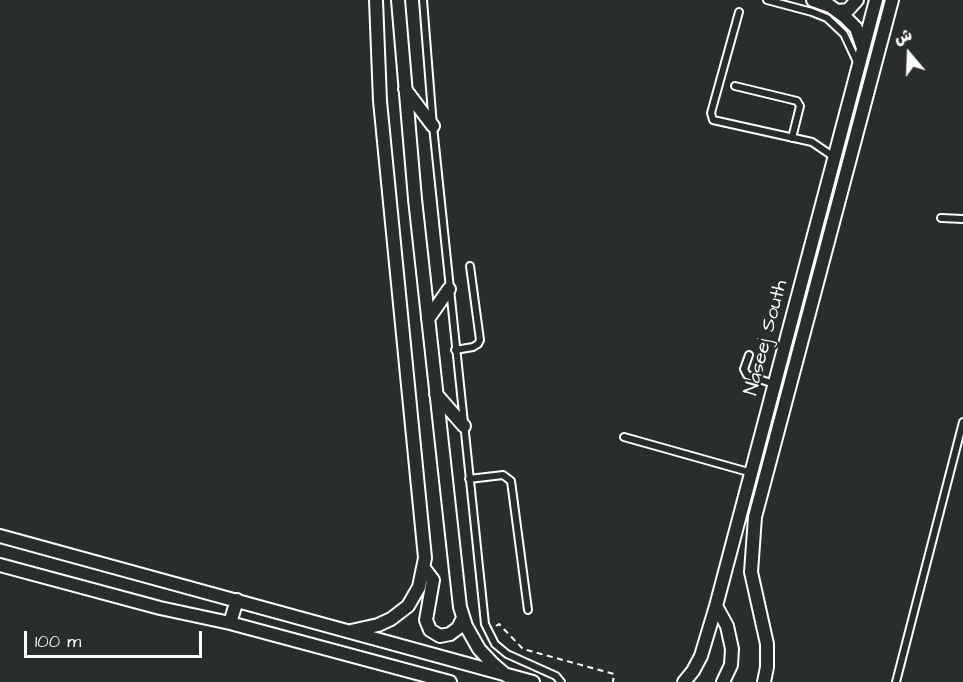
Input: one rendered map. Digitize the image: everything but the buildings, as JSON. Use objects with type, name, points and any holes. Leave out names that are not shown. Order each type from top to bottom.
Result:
[{"type":"street","points":[[351,631],[378,626],[400,613],[414,597],[424,568],[426,548],[380,101],[376,0]]},
{"type":"street","points":[[398,0],[428,319],[457,586],[463,618],[479,649],[507,675]]},
{"type":"street","points":[[813,0],[838,11],[856,28],[863,48]]},
{"type":"street","points":[[838,11],[848,10],[857,0]]},
{"type":"street","name":"Naseej South","points":[[684,682],[701,656],[716,606],[876,0]]},
{"type":"street","points":[[764,682],[767,667],[767,644],[751,572],[755,517],[892,0]]},
{"type":"street","points":[[405,89],[433,126]]},
{"type":"street","points":[[428,319],[449,289]]},
{"type":"street","points":[[436,394],[464,426]]},
{"type":"street","points":[[0,536],[533,682]]},
{"type":"street","points":[[0,565],[450,682]]},
{"type":"street","points":[[424,568],[433,580],[426,620],[430,630],[440,636],[450,634],[458,628],[463,618]]},
{"type":"street","points":[[230,623],[237,600]]},
{"type":"street","points":[[716,606],[727,626],[732,648],[731,665],[723,682]]},
{"type":"lane","points":[[423,0],[433,126],[483,615],[487,632],[495,644],[507,654],[556,676],[561,682]]},
{"type":"lane","points":[[767,0],[827,18],[844,34],[858,65]]},
{"type":"lane","points":[[739,12],[711,113],[712,118],[720,123],[736,124],[812,142],[834,156]]},
{"type":"lane","points":[[735,86],[797,101],[800,106],[792,138]]},
{"type":"lane","points":[[941,218],[963,219]]},
{"type":"lane","points":[[455,350],[473,347],[480,340],[470,266]]},
{"type":"lane","points":[[749,355],[744,367],[747,375],[775,384]]},
{"type":"lane","points":[[896,682],[963,422]]},
{"type":"lane","points":[[624,437],[752,472]]},
{"type":"lane","points":[[469,479],[503,475],[510,481],[528,610]]},
{"type":"path","points":[[487,632],[499,624],[523,649],[614,674],[613,682]]}]
